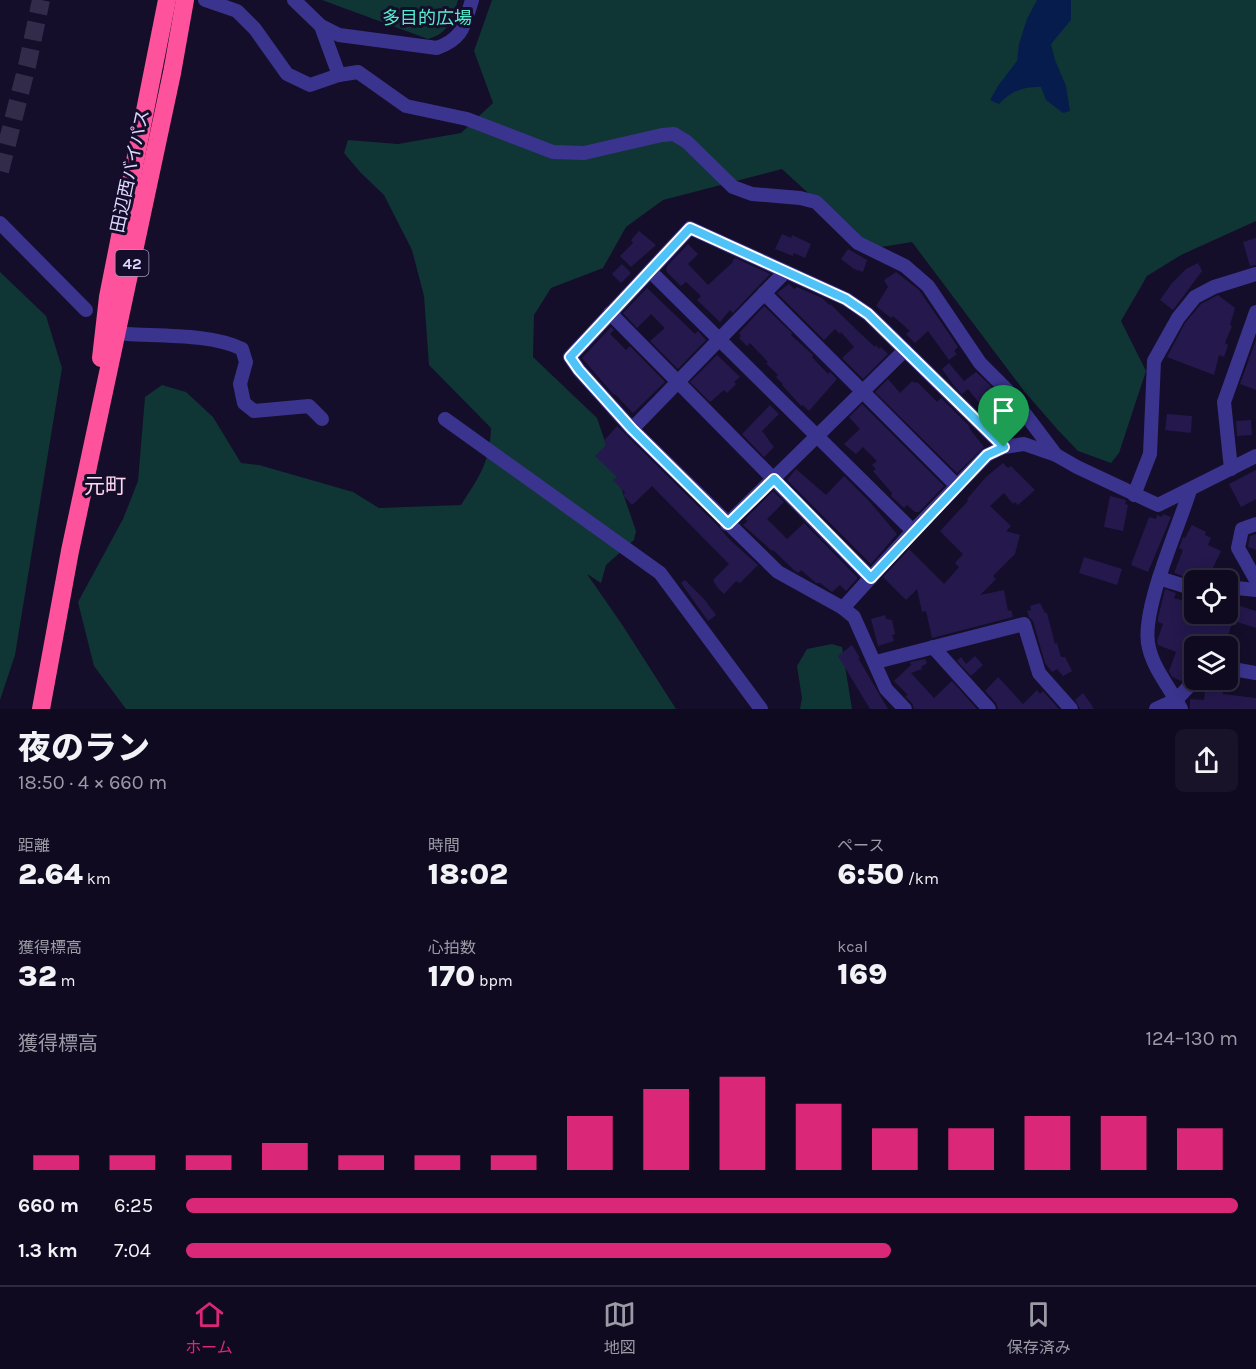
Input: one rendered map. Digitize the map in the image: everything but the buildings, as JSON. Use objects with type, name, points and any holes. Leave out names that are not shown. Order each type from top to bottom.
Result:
[{"type":"highway","name":"田辺西バイパス","points":[[76,526],[108,297],[167,0]]},
{"type":"highway","name":"田辺西バイパス","points":[[41,709],[76,526],[172,73],[185,0]]},
{"type":"street","points":[[206,0],[237,11],[255,29],[288,74],[310,85],[339,75],[358,72],[406,106],[468,119],[553,152],[585,153],[674,134],[687,142],[734,187],[752,194],[800,198],[816,202],[858,243],[904,266],[928,286],[980,363],[1007,390],[1056,455]]},
{"type":"street","points":[[294,0],[321,26],[339,35],[437,48],[452,43],[462,29],[472,0]]},
{"type":"street","points":[[321,26],[339,75]]},
{"type":"street","points":[[0,223],[86,310]]},
{"type":"street","points":[[905,709],[886,689],[876,662],[854,617],[843,608],[778,572],[632,429],[570,357],[690,228],[846,299],[868,314],[1004,447]]},
{"type":"street","points":[[650,271],[913,531]]},
{"type":"street","points":[[632,429],[785,272]]},
{"type":"street","points":[[1134,495],[1150,454],[1154,361],[1158,352],[1178,318],[1195,297],[1214,287],[1256,274]]},
{"type":"street","points":[[764,293],[957,486]]},
{"type":"street","points":[[1231,469],[1224,402],[1256,312]]},
{"type":"street","points":[[610,313],[871,578]]},
{"type":"street","points":[[127,334],[216,340],[232,344],[242,349],[246,362],[240,384],[244,403],[254,411],[309,406],[322,419]]},
{"type":"street","points":[[728,524],[905,350]]},
{"type":"street","points":[[445,419],[660,573],[762,709]]},
{"type":"street","points":[[843,608],[987,455],[1004,447],[1024,444],[1056,455],[1158,505],[1256,456]]},
{"type":"street","points":[[1178,705],[1149,649],[1147,631],[1159,578],[1190,490]]},
{"type":"street","points":[[1256,524],[1242,529],[1238,548],[1256,580]]},
{"type":"street","points":[[1159,578],[1184,586]]},
{"type":"street","points":[[1238,588],[1256,590]]},
{"type":"street","points":[[876,662],[1024,624],[1039,673],[1071,709]]},
{"type":"street","points":[[933,647],[989,709]]},
{"type":"street","points":[[1238,670],[1256,673]]},
{"type":"street","points":[[1156,709],[1178,705],[1188,690]]},
{"type":"green space","name":"多目的広場","points":[[322,0],[458,0],[449,25],[441,33],[428,39]]},
{"type":"green space","points":[[492,0],[1256,0],[1256,221],[1181,255],[1147,276],[1121,321],[1146,371],[1119,453],[1111,463],[1078,451],[1057,429],[1024,391],[912,242],[869,249],[782,169],[663,200],[626,227],[603,268],[551,288],[534,315],[533,357],[597,418],[636,531],[634,540],[606,565],[601,583],[587,574],[676,709],[126,709],[94,666],[78,602],[123,519],[138,481],[145,397],[162,385],[186,392],[213,417],[241,463],[259,465],[353,492],[379,508],[461,505],[478,478],[486,460],[491,428],[429,365],[424,296],[412,250],[384,195],[344,153],[348,140],[398,144],[461,133],[493,103],[474,51]]},
{"type":"green space","points":[[0,272],[46,316],[62,368],[15,655],[0,700]]},
{"type":"green space","points":[[832,644],[842,647],[852,709],[800,709],[802,698],[797,666],[807,649]]},
{"type":"water","points":[[1037,0],[1071,0],[1071,20],[1051,44],[1066,86],[1070,111],[1063,113],[1046,100],[1041,87],[1018,90],[999,104],[990,100],[1017,61],[1019,44],[1027,19]]},
{"type":"tunnel","points":[[0,171],[41,0]]},
{"type":"district","name":"元町","points":[[105,486]]},
{"type":"route","points":[[690,228],[846,299],[868,314],[1004,447],[987,455],[871,578],[774,479],[728,524],[632,429],[570,357],[690,228]]}]
